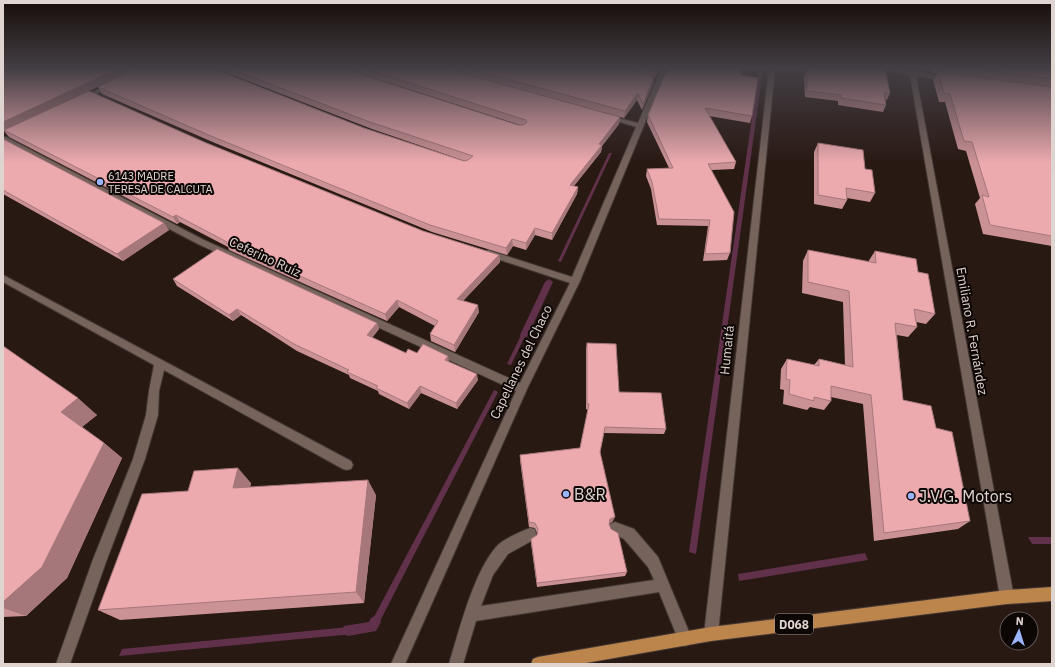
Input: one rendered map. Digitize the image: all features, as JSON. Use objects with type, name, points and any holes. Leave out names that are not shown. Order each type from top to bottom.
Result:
[{"type":"main road","name":"D068","points":[[538,664],[711,634],[1007,597],[1052,594]]},
{"type":"street","name":"Capellanes del Chaco","points":[[398,664],[522,389],[575,281],[640,126],[648,100]]},
{"type":"street","name":"Humaitá","points":[[711,634],[769,100]]},
{"type":"street","name":"Emiliano R. Fernández","points":[[917,100],[1007,597]]},
{"type":"street","points":[[601,115],[640,126]]},
{"type":"street","name":"Ceferino Ruíz","points":[[5,136],[202,242],[522,389]]},
{"type":"street","points":[[480,251],[575,281]]},
{"type":"street","points":[[3,278],[347,465]]},
{"type":"street","points":[[63,664],[99,562],[139,459],[152,415],[154,391],[160,363]]},
{"type":"street","points":[[615,528],[629,534],[653,562],[685,639]]},
{"type":"street","points":[[456,664],[471,615],[488,571],[503,549],[530,534]]},
{"type":"street","points":[[471,615],[662,585]]},
{"type":"shaded area","points":[[754,100],[759,100],[696,554],[689,552]]},
{"type":"shaded area","points":[[609,153],[612,153],[561,262],[558,261]]},
{"type":"shaded area","points":[[526,325],[530,326],[511,365],[507,364]]},
{"type":"shaded area","points":[[494,390],[498,392],[378,625],[372,630],[366,632]]},
{"type":"shaded area","points":[[1028,537],[1052,537],[1052,544],[1032,544]]},
{"type":"shaded area","points":[[865,553],[868,560],[739,581],[738,574]]},
{"type":"shaded area","points":[[359,626],[354,634],[119,656],[122,649]]},
{"type":"building","points":[[3,100],[50,100],[3,122]]},
{"type":"building","points":[[69,100],[110,100],[204,142],[423,231],[499,255],[457,299],[478,305],[454,345],[430,334],[438,321],[397,300],[385,314],[226,243],[227,242],[176,215],[173,217],[4,130]]},
{"type":"building","points":[[128,100],[293,100],[364,128],[464,161],[473,156],[370,122],[313,100],[441,100],[518,125],[523,125],[527,122],[526,120],[464,100],[559,100],[620,117],[599,144],[602,145],[570,185],[578,187],[552,233],[535,228],[526,243],[512,239],[506,248],[430,225],[211,136]]},
{"type":"building","points":[[585,100],[633,100],[625,111]]},
{"type":"building","points":[[654,100],[755,100],[752,116],[705,108],[736,162],[708,164],[734,212],[730,253],[705,254],[710,220],[659,219],[652,182],[647,169],[673,168],[648,115]]},
{"type":"building","points":[[855,100],[885,100],[886,105]]},
{"type":"building","points":[[952,100],[1052,100],[1052,236],[990,225],[982,195],[989,197],[972,142],[964,141]]},
{"type":"building","points":[[3,139],[164,223],[117,254],[3,190]]},
{"type":"building","points":[[818,143],[863,150],[865,169],[872,170],[875,193],[846,188],[847,200],[818,195]]},
{"type":"building","points":[[217,249],[377,323],[367,335],[406,353],[408,349],[417,353],[423,344],[448,356],[445,360],[477,374],[456,403],[420,386],[407,403],[376,388],[378,386],[347,372],[349,370],[294,344],[237,309],[229,315],[173,279]]},
{"type":"building","points":[[808,250],[876,263],[875,251],[916,259],[918,272],[928,274],[935,314],[914,309],[917,327],[895,323],[903,400],[931,406],[936,428],[952,432],[970,521],[884,533],[871,395],[831,386],[831,401],[814,397],[814,401],[789,394],[790,380],[786,379],[787,359],[819,366],[819,359],[853,367],[849,291],[808,282]]},
{"type":"building","name":"B&R","points":[[587,343],[616,344],[619,392],[661,393],[666,429],[605,427],[600,452],[615,517],[610,519],[609,524],[611,529],[618,533],[627,572],[537,583],[531,539],[537,535],[538,529],[535,523],[529,522],[520,455],[580,448],[589,404],[587,404]]},
{"type":"building","points":[[3,346],[78,398],[61,412],[104,443],[42,567],[3,602]]},
{"type":"building","points":[[238,468],[233,488],[368,480],[356,592],[98,610],[142,494],[188,491],[194,471]]},
{"type":"waterway","points":[[524,335],[549,282]]},
{"type":"waterway","points":[[348,630],[372,627],[375,622]]},
{"type":"place","name":"6143 MADRE TERESA DE CALCUTA","points":[[100,182]]},
{"type":"place","name":"B&R","points":[[566,494]]},
{"type":"place","name":"J.V.G. Motors","points":[[911,496]]}]
